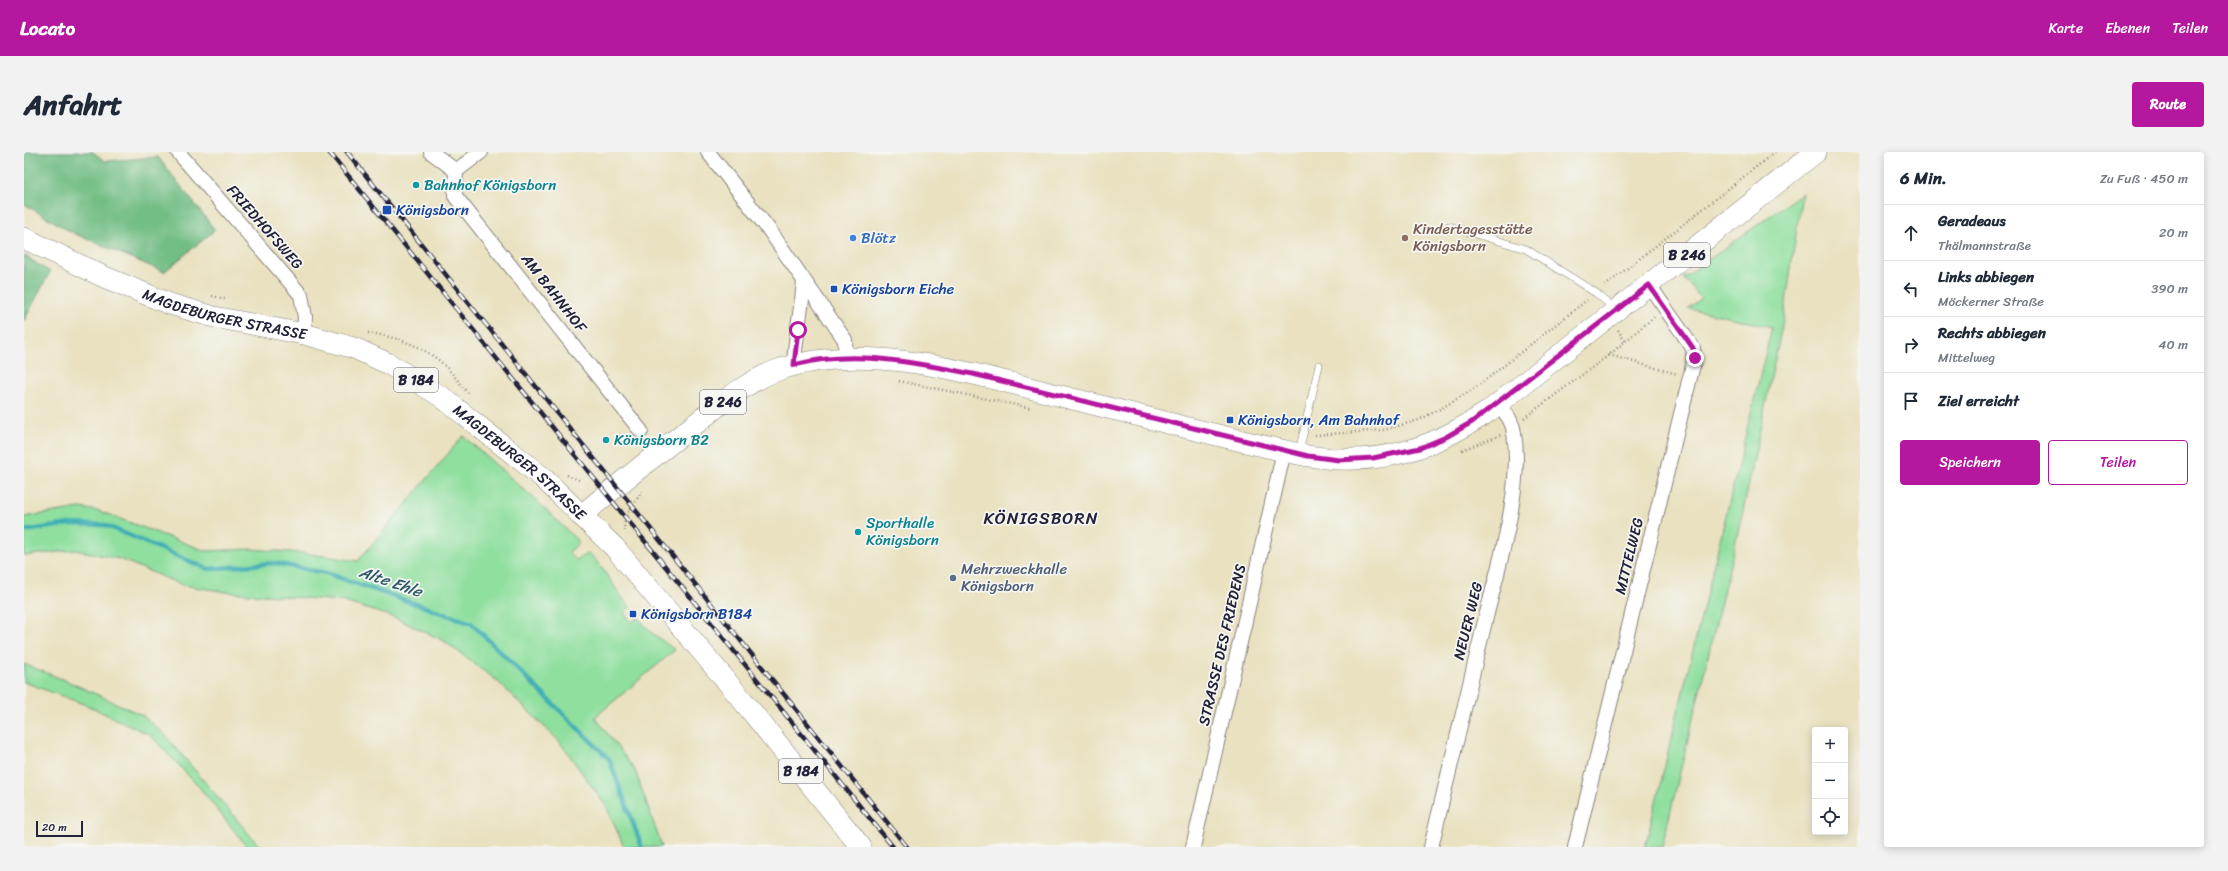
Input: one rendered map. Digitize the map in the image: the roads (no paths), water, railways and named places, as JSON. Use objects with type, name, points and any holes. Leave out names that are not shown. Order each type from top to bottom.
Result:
[{"type":"main road","name":"B 246","points":[[581,516],[731,396],[758,379],[794,365],[813,361],[846,358],[899,361],[973,374],[1295,447],[1330,460],[1352,460],[1404,453],[1435,442],[1458,431],[1499,404],[1816,152]]},
{"type":"main road","name":"MAGDEBURGER STRASSE","points":[[24,238],[56,255],[140,293],[170,304],[214,317],[304,334],[354,348],[407,374],[442,397],[514,453],[542,477],[630,566],[807,778],[861,847]]},
{"type":"street","name":"FRIEDHOFSWEG","points":[[178,152],[301,295],[305,317],[304,334]]},
{"type":"street","points":[[431,152],[456,171],[481,152]]},
{"type":"street","points":[[708,152],[770,231],[845,340],[846,358]]},
{"type":"street","name":"AM BAHNHOF","points":[[456,171],[455,196],[641,431]]},
{"type":"street","points":[[794,365],[795,341],[801,315],[804,281]]},
{"type":"street","name":"MITTELWEG","points":[[1575,847],[1691,377],[1694,352],[1649,285]]},
{"type":"street","name":"NEUER WEG","points":[[1431,847],[1500,561],[1511,504],[1516,457],[1514,432],[1509,418],[1499,404]]},
{"type":"street","name":"STRASSE DES FRIEDENS","points":[[1193,847],[1295,447]]},
{"type":"lane","points":[[1449,226],[1526,249],[1596,293],[1617,311]]},
{"type":"lane","points":[[1295,447],[1319,365]]},
{"type":"waterway","name":"Alte Ehle","points":[[24,531],[69,524],[105,525],[208,569],[274,563],[326,573],[471,623],[609,759],[642,847]]},
{"type":"railway","points":[[329,152],[893,847]]},
{"type":"railway","points":[[347,152],[907,847]]},
{"type":"place","name":"Bahnhof Königsborn","points":[[416,185]]},
{"type":"place","name":"Königsborn","points":[[387,210]]},
{"type":"place","name":"Blötz","points":[[853,238]]},
{"type":"place","name":"Kindertagesstätte Königsborn","points":[[1405,238]]},
{"type":"place","name":"Königsborn Eiche","points":[[834,289]]},
{"type":"place","name":"Königsborn, Am Bahnhof","points":[[1230,420]]},
{"type":"place","name":"Königsborn B2","points":[[606,440]]},
{"type":"place","name":"Sporthalle Königsborn","points":[[858,532]]},
{"type":"place","name":"Mehrzweckhalle Königsborn","points":[[953,578]]},
{"type":"place","name":"Königsborn B184","points":[[633,614]]},
{"type":"district","name":"KÖNIGSBORN","points":[[1041,518]]}]
